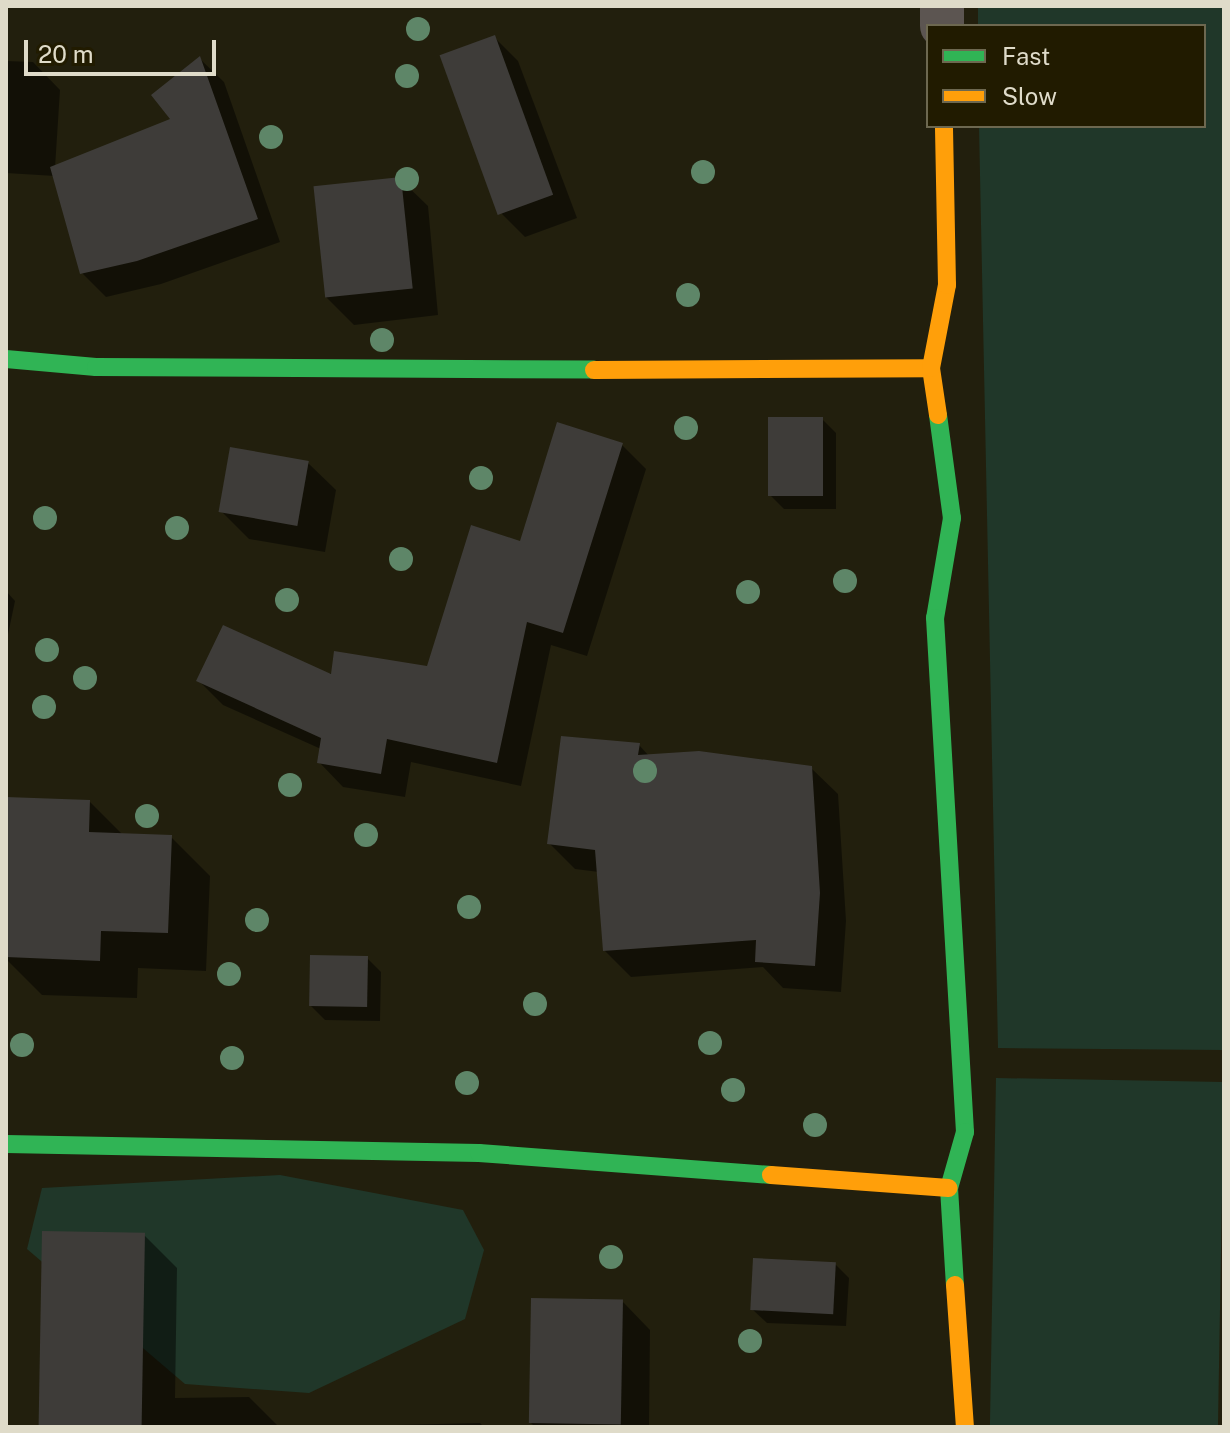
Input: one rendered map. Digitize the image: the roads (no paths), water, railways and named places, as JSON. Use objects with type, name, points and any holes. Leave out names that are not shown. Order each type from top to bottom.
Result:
[{"type":"street","points":[[944,128],[947,285],[931,368],[952,518],[935,618],[965,1132],[949,1188],[965,1427]]},
{"type":"street","points":[[6,359],[96,367],[470,370],[931,368]]},
{"type":"street","points":[[6,1144],[479,1153],[949,1188]]}]
